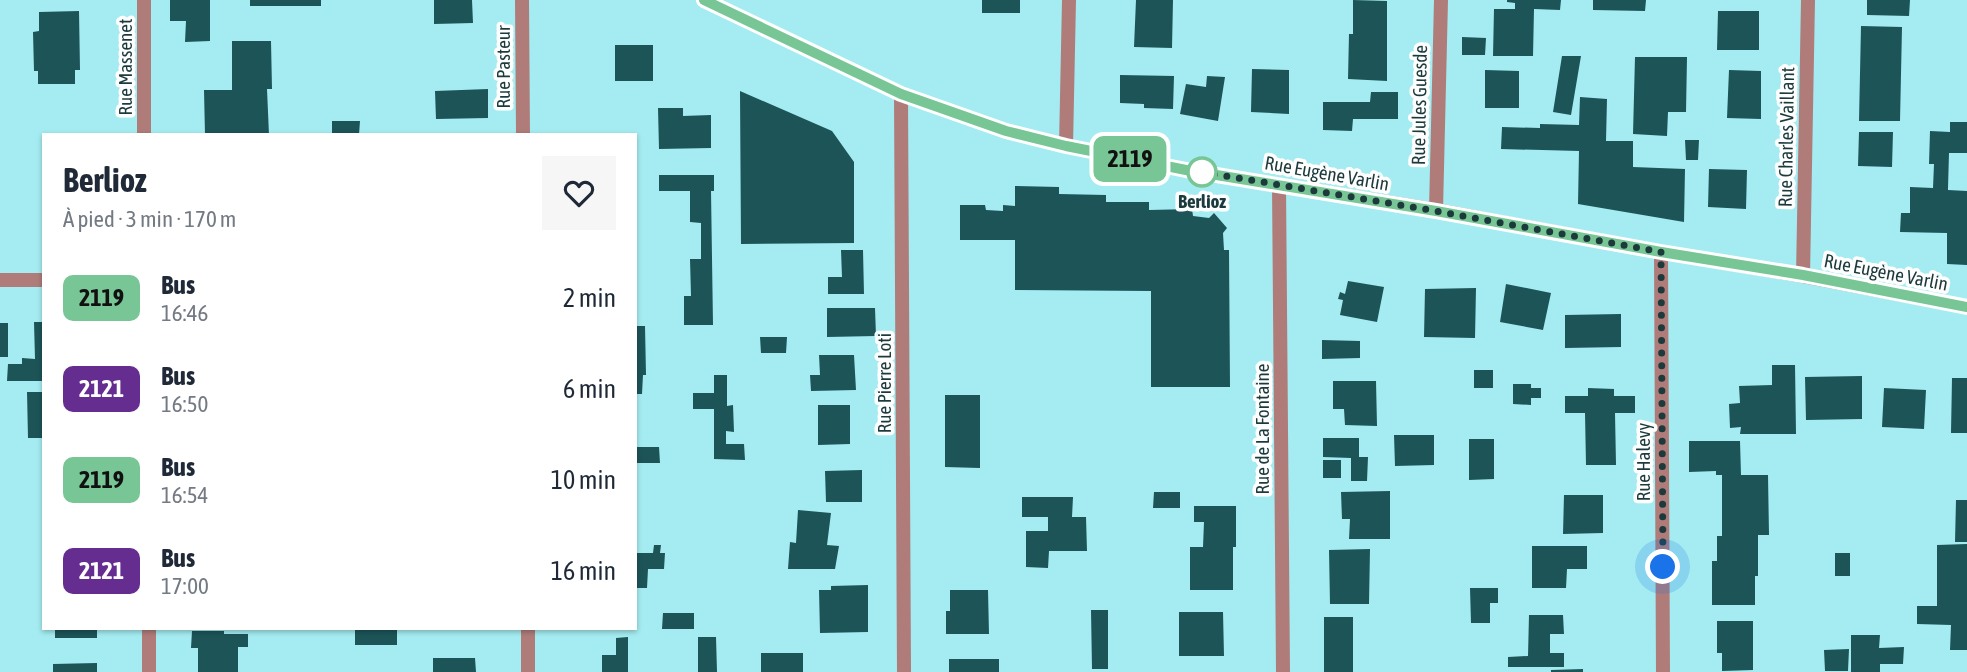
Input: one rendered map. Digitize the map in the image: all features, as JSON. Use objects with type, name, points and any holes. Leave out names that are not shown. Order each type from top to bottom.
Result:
[{"type":"street","name":"Rue Massenet","points":[[144,0],[144,133]]},
{"type":"street","name":"Rue Pasteur","points":[[522,0],[523,133]]},
{"type":"street","points":[[1066,146],[1069,0]]},
{"type":"street","name":"Rue Jules Guesde","points":[[1436,211],[1441,0]]},
{"type":"street","name":"Rue Charles Vaillant","points":[[1803,275],[1808,0]]},
{"type":"street","name":"Rue Eugène Varlin","points":[[712,2],[901,94],[1006,131],[1066,146],[1186,170],[1803,275],[1967,307]]},
{"type":"street","name":"Rue Pierre Loti","points":[[901,94],[904,672]]},
{"type":"street","name":"Rue de La Fontaine","points":[[1279,185],[1283,672]]},
{"type":"street","name":"Rue Halevy","points":[[1661,252],[1663,672]]},
{"type":"street","points":[[0,280],[42,280]]},
{"type":"street","points":[[149,630],[149,672]]},
{"type":"street","points":[[527,630],[528,672]]},
{"type":"building","points":[[170,0],[210,0],[210,41],[185,42],[186,21],[170,21]]},
{"type":"building","points":[[250,0],[321,0],[321,6],[250,6]]},
{"type":"building","points":[[434,0],[472,0],[473,23],[434,24]]},
{"type":"building","points":[[982,0],[1020,0],[1020,13],[982,13]]},
{"type":"building","points":[[1136,0],[1173,0],[1172,48],[1134,47]]},
{"type":"building","points":[[1353,0],[1387,1],[1387,81],[1348,79],[1349,34],[1353,34]]},
{"type":"building","points":[[1507,0],[1561,0],[1560,10],[1534,9],[1533,56],[1493,56],[1494,9],[1515,9],[1515,3]]},
{"type":"building","points":[[1593,0],[1646,0],[1645,11],[1593,10]]},
{"type":"building","points":[[1867,0],[1910,0],[1909,16],[1867,15]]},
{"type":"building","points":[[79,11],[80,70],[75,70],[75,84],[38,84],[38,71],[34,71],[33,32],[39,31],[39,12]]},
{"type":"building","points":[[1718,11],[1759,11],[1759,50],[1717,50]]},
{"type":"building","points":[[1861,26],[1902,27],[1900,121],[1859,121]]},
{"type":"building","points":[[1462,37],[1486,38],[1485,55],[1462,55]]},
{"type":"building","points":[[232,41],[271,41],[272,89],[267,89],[269,133],[205,133],[204,90],[232,90]]},
{"type":"building","points":[[615,45],[653,45],[653,81],[615,81]]},
{"type":"building","points":[[1562,56],[1581,56],[1571,115],[1553,112]]},
{"type":"building","points":[[1635,57],[1687,57],[1686,112],[1668,112],[1667,136],[1633,134]]},
{"type":"building","points":[[1252,69],[1289,70],[1289,114],[1251,112]]},
{"type":"building","points":[[1485,70],[1519,71],[1519,108],[1485,108]]},
{"type":"building","points":[[1729,70],[1761,71],[1761,119],[1727,118]]},
{"type":"building","points":[[1120,75],[1174,76],[1173,109],[1144,108],[1144,104],[1120,103]]},
{"type":"building","points":[[1207,76],[1225,77],[1218,121],[1180,114],[1186,84],[1206,87]]},
{"type":"building","points":[[488,89],[488,118],[436,119],[435,91]]},
{"type":"building","points":[[740,91],[832,131],[854,162],[854,243],[741,244]]},
{"type":"building","points":[[1371,92],[1398,92],[1398,119],[1353,119],[1352,131],[1323,130],[1323,102],[1370,102]]},
{"type":"building","points":[[1580,97],[1607,99],[1606,141],[1633,141],[1633,167],[1685,169],[1684,222],[1578,204],[1579,151],[1501,149],[1502,127],[1579,125]]},
{"type":"building","points":[[658,108],[683,108],[683,116],[711,115],[711,148],[659,149]]},
{"type":"building","points":[[332,121],[360,121],[359,133],[332,133]]},
{"type":"building","points":[[1950,122],[1967,122],[1967,153],[1949,153],[1948,190],[1967,191],[1967,265],[1947,264],[1947,233],[1900,232],[1901,213],[1910,213],[1910,187],[1933,188],[1934,164],[1929,164],[1930,131],[1950,132]]},
{"type":"building","points":[[1859,132],[1893,132],[1892,167],[1858,166]]},
{"type":"building","points":[[1685,140],[1699,140],[1698,160],[1686,160]]},
{"type":"building","points":[[1709,169],[1747,170],[1746,209],[1708,207]]},
{"type":"building","points":[[659,175],[714,175],[714,191],[711,191],[713,325],[684,325],[684,296],[691,296],[690,259],[701,259],[701,223],[690,222],[690,191],[659,191]]},
{"type":"building","points":[[1015,186],[1059,187],[1059,194],[1106,195],[1106,202],[1149,202],[1149,210],[1192,209],[1193,216],[1209,218],[1214,213],[1227,228],[1223,233],[1224,250],[1229,250],[1230,387],[1151,387],[1151,291],[1015,290],[1015,240],[960,240],[960,205],[985,205],[986,210],[1003,211],[1003,205],[1015,206]]},
{"type":"building","points":[[841,250],[863,250],[864,294],[828,294],[828,277],[842,277]]},
{"type":"building","points":[[1348,281],[1384,287],[1377,322],[1340,315],[1343,300],[1338,299],[1340,292],[1345,294]]},
{"type":"building","points":[[1506,284],[1551,293],[1543,330],[1500,322]]},
{"type":"building","points":[[1476,288],[1475,338],[1424,337],[1425,289]]},
{"type":"building","points":[[827,308],[875,308],[876,336],[827,337]]},
{"type":"building","points":[[1621,314],[1621,347],[1565,348],[1565,315]]},
{"type":"building","points":[[34,322],[42,322],[42,381],[7,381],[8,364],[22,364],[22,358],[35,359]]},
{"type":"building","points":[[0,323],[8,323],[8,357],[0,357]]},
{"type":"building","points":[[637,326],[645,326],[646,375],[643,375],[642,394],[637,394]]},
{"type":"building","points":[[760,337],[787,337],[786,353],[761,353]]},
{"type":"building","points":[[1322,340],[1360,341],[1360,358],[1322,359]]},
{"type":"building","points":[[819,355],[854,355],[856,390],[811,391],[810,375],[820,375]]},
{"type":"building","points":[[1772,365],[1795,365],[1796,434],[1740,434],[1741,427],[1730,428],[1729,404],[1740,403],[1739,386],[1772,385]]},
{"type":"building","points":[[1474,370],[1493,370],[1493,388],[1474,388]]},
{"type":"building","points":[[714,375],[727,375],[727,406],[733,405],[734,432],[726,431],[726,444],[744,444],[745,460],[714,459],[714,409],[693,409],[693,393],[714,393]]},
{"type":"building","points":[[1862,376],[1862,419],[1806,420],[1805,377]]},
{"type":"building","points":[[1952,378],[1967,378],[1967,433],[1951,433]]},
{"type":"building","points":[[1333,381],[1376,381],[1377,426],[1345,425],[1344,409],[1333,409]]},
{"type":"building","points":[[1513,384],[1531,384],[1531,388],[1541,388],[1541,398],[1531,398],[1531,405],[1513,404]]},
{"type":"building","points":[[1588,388],[1614,389],[1614,396],[1635,396],[1635,413],[1615,413],[1616,465],[1586,465],[1585,413],[1565,413],[1565,396],[1588,396]]},
{"type":"building","points":[[1884,388],[1926,390],[1924,429],[1882,427]]},
{"type":"building","points":[[27,392],[42,392],[42,438],[28,438]]},
{"type":"building","points":[[945,395],[980,395],[980,468],[945,467]]},
{"type":"building","points":[[818,405],[850,405],[850,444],[818,445]]},
{"type":"building","points":[[1394,435],[1434,435],[1434,465],[1395,466]]},
{"type":"building","points":[[1323,438],[1359,438],[1359,457],[1368,457],[1367,481],[1351,481],[1351,458],[1323,457]]},
{"type":"building","points":[[1469,439],[1494,439],[1494,479],[1469,480]]},
{"type":"building","points":[[1689,441],[1740,441],[1741,475],[1768,475],[1769,535],[1758,535],[1755,605],[1712,605],[1712,561],[1717,561],[1717,536],[1722,536],[1722,475],[1716,475],[1716,471],[1689,472]]},
{"type":"building","points":[[637,447],[659,447],[660,463],[637,463]]},
{"type":"building","points":[[1323,460],[1341,460],[1341,478],[1323,478]]},
{"type":"building","points":[[862,470],[862,502],[826,502],[825,471]]},
{"type":"building","points":[[1390,491],[1390,539],[1349,539],[1350,519],[1342,519],[1341,492]]},
{"type":"building","points":[[1154,492],[1180,492],[1180,508],[1153,508]]},
{"type":"building","points":[[1564,495],[1603,495],[1603,533],[1563,534]]},
{"type":"building","points":[[1022,497],[1073,497],[1072,517],[1086,517],[1087,551],[1049,551],[1048,568],[1026,567],[1026,531],[1048,531],[1048,517],[1022,517]]},
{"type":"building","points":[[1956,500],[1967,500],[1967,542],[1955,542]]},
{"type":"building","points":[[1194,506],[1236,506],[1233,590],[1190,590],[1190,547],[1203,547],[1204,522],[1194,522]]},
{"type":"building","points":[[798,510],[831,513],[827,545],[839,546],[835,569],[788,569],[790,542],[796,543]]},
{"type":"building","points":[[1967,544],[1967,650],[1950,650],[1951,625],[1917,624],[1917,606],[1937,606],[1937,545]]},
{"type":"building","points":[[654,545],[661,545],[660,553],[665,553],[664,569],[648,569],[647,588],[637,588],[637,553],[653,553]]},
{"type":"building","points":[[1532,546],[1587,546],[1587,569],[1567,569],[1566,588],[1532,588]]},
{"type":"building","points":[[1370,549],[1369,604],[1330,604],[1329,550]]},
{"type":"building","points":[[1835,553],[1850,553],[1850,576],[1835,576]]},
{"type":"building","points":[[868,585],[868,632],[820,633],[819,590],[831,590],[831,586]]},
{"type":"building","points":[[1470,588],[1498,588],[1498,603],[1490,603],[1490,623],[1471,623]]},
{"type":"building","points":[[950,590],[988,590],[989,634],[946,634]]},
{"type":"building","points":[[1091,610],[1108,610],[1108,669],[1092,669]]},
{"type":"building","points":[[1179,612],[1223,612],[1224,656],[1179,656]]},
{"type":"building","points":[[663,613],[694,613],[694,629],[662,629]]},
{"type":"building","points":[[1529,615],[1563,615],[1564,634],[1550,634],[1550,653],[1564,653],[1564,667],[1508,667],[1508,657],[1528,656]]},
{"type":"building","points":[[1324,617],[1353,617],[1353,672],[1324,672]]},
{"type":"building","points":[[1717,621],[1753,621],[1753,670],[1722,671],[1722,653],[1717,653]]},
{"type":"building","points":[[55,630],[97,630],[97,638],[55,638]]},
{"type":"building","points":[[355,630],[397,630],[397,645],[355,645]]},
{"type":"building","points":[[192,631],[248,634],[248,647],[238,647],[238,672],[198,672],[198,648],[191,648]]},
{"type":"building","points":[[1851,635],[1880,635],[1879,648],[1904,647],[1903,664],[1880,664],[1880,672],[1851,672]]},
{"type":"building","points":[[628,637],[628,672],[602,672],[602,655],[616,655],[616,638]]},
{"type":"building","points":[[698,637],[716,637],[717,672],[698,672]]},
{"type":"building","points":[[1849,649],[1848,671],[1825,671],[1824,650]]},
{"type":"building","points":[[761,653],[803,653],[803,672],[761,672]]},
{"type":"building","points":[[433,658],[475,658],[476,672],[433,672]]},
{"type":"building","points":[[949,659],[999,659],[999,672],[949,672]]},
{"type":"building","points":[[97,663],[97,672],[53,672],[53,664]]},
{"type":"building","points":[[1583,669],[1583,672],[1551,672],[1551,670]]},
{"type":"bus line","name":"2119","points":[[704,0],[901,94],[1006,131],[1066,146],[1186,170],[1803,275],[1967,307]]},
{"type":"place","name":"Berlioz","points":[[1202,172]]},
{"type":"route","points":[[1202,172],[1661,252],[1663,567]]}]
